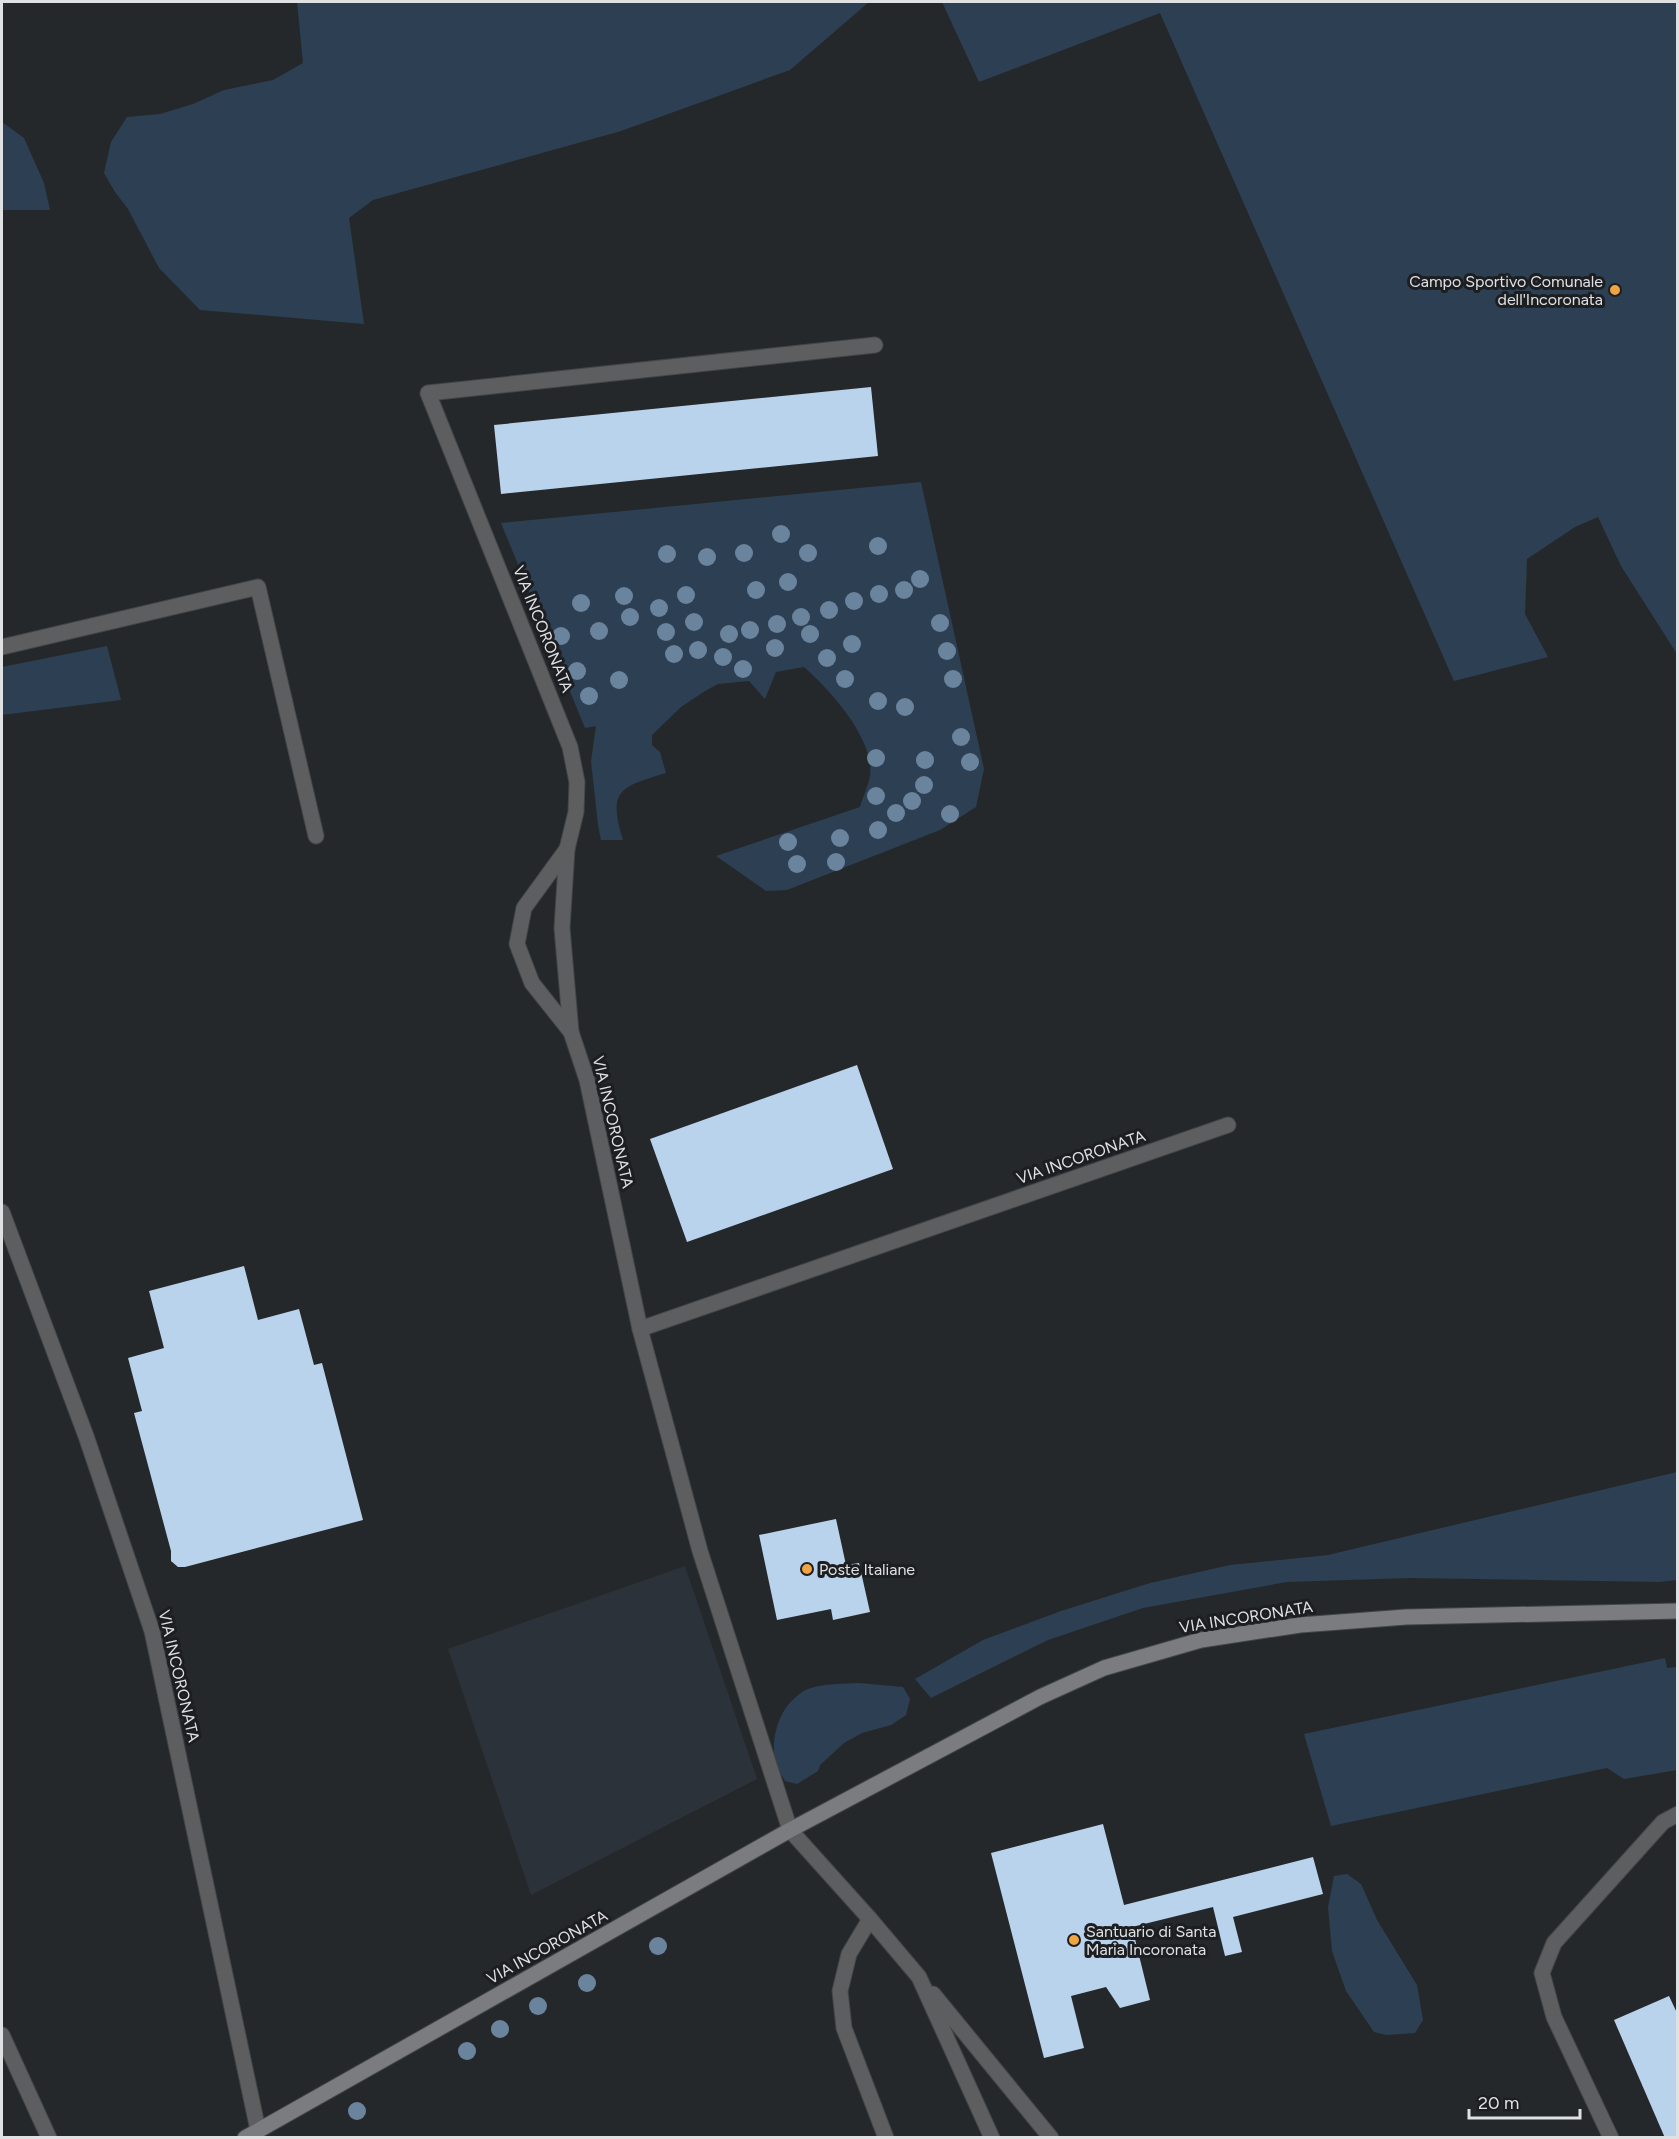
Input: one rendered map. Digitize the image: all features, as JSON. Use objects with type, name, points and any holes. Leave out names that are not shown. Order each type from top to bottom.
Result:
[{"type":"main road","name":"VIA INCORONATA","points":[[251,2134],[790,1830],[1040,1696],[1104,1668],[1201,1640],[1300,1625],[1406,1617],[1677,1611]]},
{"type":"street","name":"VIA INCORONATA","points":[[790,1830],[700,1551],[640,1329],[587,1080],[571,1032],[562,928],[567,849],[576,812],[577,782],[570,747],[428,393],[875,345]]},
{"type":"street","points":[[2,646],[258,587],[316,836]]},
{"type":"street","points":[[567,849],[524,908],[517,944],[532,983],[571,1032]]},
{"type":"street","name":"VIA INCORONATA","points":[[640,1329],[1228,1125]]},
{"type":"street","name":"VIA INCORONATA","points":[[2,1212],[86,1436],[152,1630],[251,2134]]},
{"type":"street","points":[[1611,2138],[1554,2017],[1542,1973],[1554,1943],[1663,1822],[1677,1814]]},
{"type":"street","points":[[790,1830],[870,1919],[1051,2138]]},
{"type":"street","points":[[870,1919],[849,1954],[840,1991],[844,2028],[886,2138]]},
{"type":"street","points":[[919,1977],[992,2138]]},
{"type":"street","points":[[2,2035],[49,2138]]},
{"type":"shaded area","points":[[297,2],[869,2],[790,70],[621,131],[373,200],[349,218],[364,324],[200,310],[159,268],[128,209],[104,173],[111,142],[127,117],[160,114],[193,104],[224,90],[273,80],[303,63]]},
{"type":"shaded area","points":[[942,2],[1677,2],[1677,654],[1621,566],[1598,517],[1575,527],[1527,559],[1525,614],[1548,657],[1454,681],[1160,13],[979,82]]},
{"type":"shaded area","points":[[2,122],[24,138],[44,183],[50,210],[2,210]]},
{"type":"shaded area","points":[[921,482],[984,769],[976,807],[940,830],[787,890],[766,891],[716,856],[860,807],[870,776],[870,762],[865,747],[849,716],[804,667],[776,672],[765,699],[749,681],[718,684],[681,707],[652,735],[652,745],[660,752],[666,773],[638,782],[622,793],[618,800],[617,810],[623,840],[601,840],[591,761],[596,726],[585,728],[501,523]]},
{"type":"shaded area","points":[[107,646],[121,700],[2,715],[2,667]]},
{"type":"shaded area","points":[[1677,1472],[1677,1580],[1659,1582],[1409,1578],[1287,1582],[1143,1608],[1048,1640],[931,1698],[915,1679],[983,1640],[1061,1611],[1150,1583],[1230,1565],[1328,1555]]},
{"type":"shaded area","points":[[685,1566],[757,1779],[531,1895],[448,1649]]},
{"type":"shaded area","points":[[1665,1658],[1667,1668],[1677,1667],[1677,1770],[1624,1779],[1607,1768],[1331,1826],[1304,1734]]},
{"type":"shaded area","points":[[859,1683],[903,1687],[910,1699],[906,1715],[891,1725],[862,1733],[844,1743],[820,1765],[818,1771],[797,1784],[785,1781],[776,1764],[774,1740],[780,1719],[791,1701],[799,1694],[814,1687]]},
{"type":"shaded area","points":[[1347,1874],[1361,1884],[1377,1920],[1417,1985],[1423,2020],[1415,2033],[1386,2035],[1374,2032],[1346,1991],[1332,1951],[1328,1907],[1334,1876]]},
{"type":"building","points":[[871,387],[878,456],[501,494],[494,425]]},
{"type":"building","points":[[857,1065],[893,1169],[687,1242],[650,1139]]},
{"type":"building","points":[[244,1266],[258,1320],[299,1309],[314,1365],[322,1363],[363,1520],[178,1567],[171,1561],[171,1551],[134,1413],[142,1411],[128,1358],[164,1348],[149,1291]]},
{"type":"building","points":[[836,1519],[846,1565],[859,1563],[870,1612],[833,1620],[831,1609],[777,1620],[759,1535]]},
{"type":"building","name":"Santuario di Santa Maria Incoronata","points":[[1103,1824],[1124,1905],[1313,1857],[1323,1894],[1233,1917],[1242,1952],[1225,1956],[1213,1907],[1132,1927],[1150,2000],[1120,2008],[1106,1987],[1071,1996],[1084,2048],[1044,2058],[991,1853]]},
{"type":"building","points":[[1669,1996],[1678,2015],[1678,2138],[1665,2138],[1614,2020]]},
{"type":"place","name":"Campo Sportivo Comunale dell'Incoronata","points":[[1615,290]]},
{"type":"place","name":"Poste Italiane","points":[[807,1569]]},
{"type":"place","name":"Santuario di Santa Maria Incoronata","points":[[1074,1940]]}]
